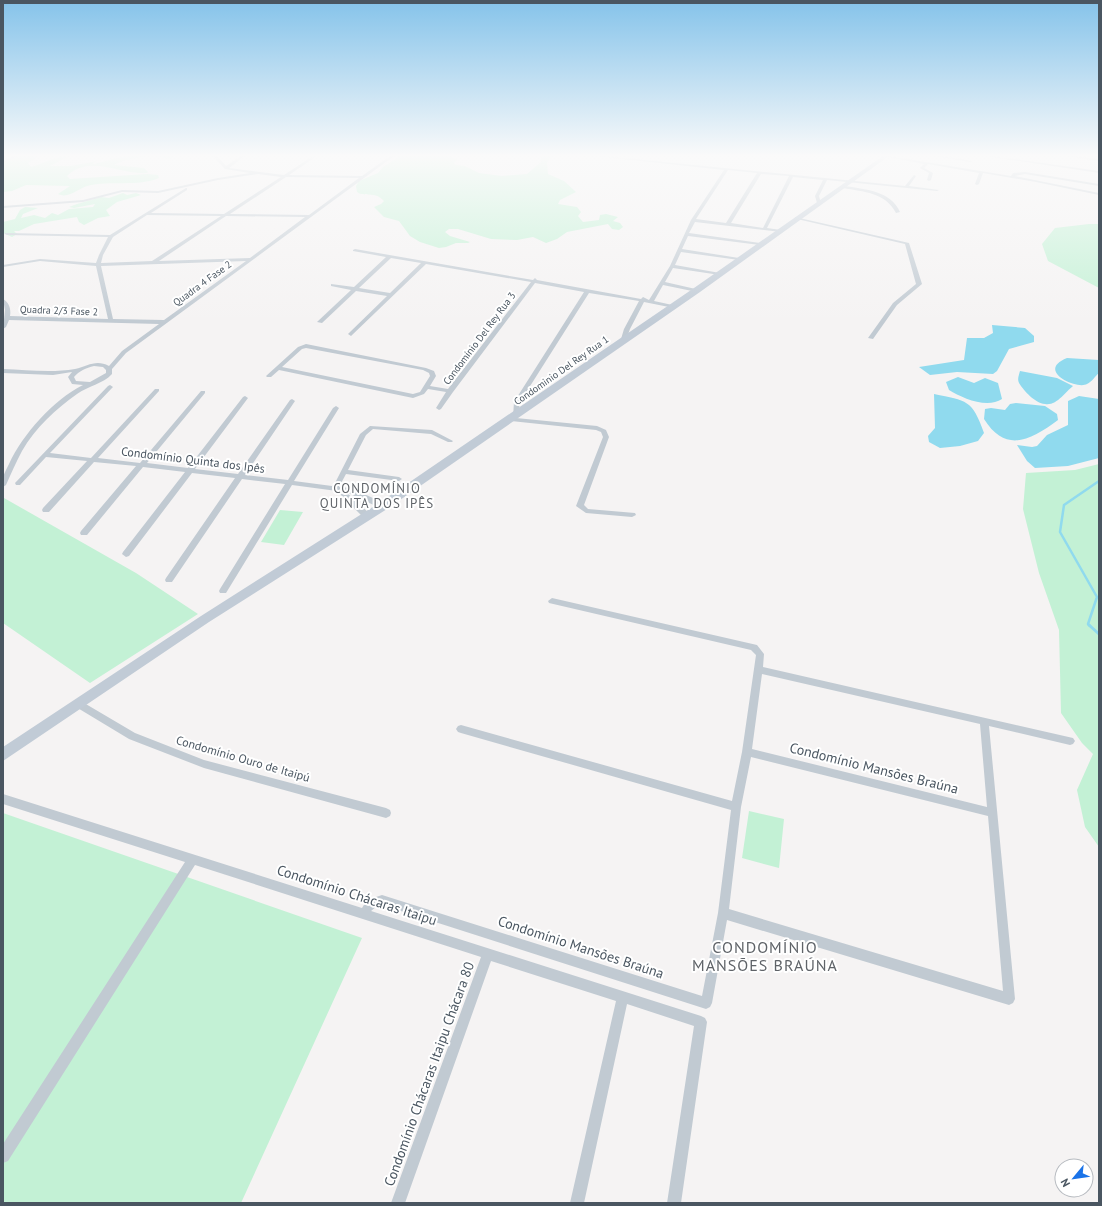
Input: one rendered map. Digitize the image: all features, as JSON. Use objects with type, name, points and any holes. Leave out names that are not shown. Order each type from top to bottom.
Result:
[{"type":"street","points":[[111,320],[98,264],[101,255],[111,236],[150,212]]},
{"type":"street","points":[[153,262],[230,212]]},
{"type":"street","name":"Quadra 4 Fase 2","points":[[124,352],[315,212]]},
{"type":"street","points":[[651,301],[663,283],[686,234],[698,212]]},
{"type":"street","points":[[728,224],[735,212]]},
{"type":"street","points":[[764,229],[773,212]]},
{"type":"street","name":"Condominio Del Rey Rua 1","points":[[3,755],[205,619],[383,506],[674,306],[805,212]]},
{"type":"street","points":[[147,214],[310,216]]},
{"type":"street","points":[[797,218],[907,243],[919,284],[895,304],[871,338]]},
{"type":"street","points":[[693,220],[779,231]]},
{"type":"street","points":[[7,234],[111,236]]},
{"type":"street","points":[[686,234],[760,244]]},
{"type":"street","points":[[355,250],[534,280],[587,291],[643,299],[674,306]]},
{"type":"street","points":[[679,250],[739,259]]},
{"type":"street","points":[[320,322],[390,256]]},
{"type":"street","points":[[3,266],[37,260],[98,264],[250,259]]},
{"type":"street","points":[[351,334],[425,262]]},
{"type":"street","points":[[672,266],[720,274]]},
{"type":"street","name":"Condomínio Del Rey Rua 3","points":[[439,408],[450,391],[534,280]]},
{"type":"street","points":[[663,283],[696,290]]},
{"type":"street","points":[[333,285],[391,295]]},
{"type":"street","points":[[587,291],[517,402],[513,417],[597,428],[604,431],[606,437],[580,506],[586,511],[632,515]]},
{"type":"street","name":"Condominio Del Rey Rua 1","points":[[624,339],[627,329],[643,299]]},
{"type":"street","points":[[3,301],[6,306],[8,318],[3,327]]},
{"type":"street","name":"Quadra 2/3 Fase 2","points":[[8,318],[164,322]]},
{"type":"street","points":[[269,376],[300,348],[309,346],[424,369],[433,374],[427,387],[420,394],[413,396],[278,368]]},
{"type":"street","points":[[3,371],[53,373],[80,369],[96,365],[124,352]]},
{"type":"street","points":[[3,485],[25,441],[64,401],[89,384],[104,378],[108,374],[109,369],[124,352]]},
{"type":"street","points":[[96,365],[109,369]]},
{"type":"street","points":[[64,401],[72,380],[80,369]]},
{"type":"street","points":[[53,373],[89,384]]},
{"type":"street","points":[[18,483],[110,387]]},
{"type":"street","points":[[427,387],[450,391]]},
{"type":"street","points":[[46,510],[157,390]]},
{"type":"street","points":[[84,533],[203,392]]},
{"type":"street","points":[[126,554],[245,398]]},
{"type":"street","points":[[169,580],[292,401]]},
{"type":"street","points":[[223,591],[336,408]]},
{"type":"street","points":[[367,516],[336,489],[363,434],[372,427],[432,432],[450,441]]},
{"type":"street","name":"Condomínio Quinta dos Ipês","points":[[45,455],[142,464],[349,490],[383,506]]},
{"type":"street","points":[[344,472],[399,479]]},
{"type":"street","name":"Condomínio Mansões Braúna","points":[[364,913],[368,906],[375,901],[382,900],[706,1003],[723,913],[736,807],[747,752],[760,654],[754,647],[552,601]]},
{"type":"street","points":[[759,670],[1070,741]]},
{"type":"street","name":"Condomínio Ouro de Itaipú","points":[[79,704],[132,736],[204,764],[386,813]]},
{"type":"street","points":[[723,913],[1009,999],[984,722]]},
{"type":"street","points":[[461,728],[736,807]]},
{"type":"street","name":"Condomínio Mansões Braúna","points":[[747,752],[993,813]]},
{"type":"street","name":"Condomínio Chácaras Itaipu","points":[[3,799],[364,913],[701,1022],[674,1203]]},
{"type":"street","points":[[3,1156],[193,859]]},
{"type":"street","name":"Condomínio Chácaras Itaipu Chácara 80","points":[[398,1203],[488,954]]},
{"type":"street","points":[[577,1203],[623,997]]},
{"type":"green space","points":[[19,212],[27,212],[23,214],[21,218],[34,215],[45,218],[52,213],[58,215],[63,212],[108,212],[110,216],[98,218],[84,225],[79,222],[77,217],[34,224],[19,231],[14,231],[17,234],[12,237],[3,233],[3,222],[15,219]]},
{"type":"green space","points":[[379,212],[581,212],[578,216],[583,222],[599,220],[600,215],[606,214],[618,217],[613,221],[620,223],[623,227],[619,230],[612,229],[608,224],[567,232],[557,239],[546,243],[533,237],[517,240],[491,239],[458,229],[449,229],[445,232],[450,236],[470,242],[456,243],[439,248],[420,242],[410,236],[399,221],[384,217]]},
{"type":"green space","points":[[1099,224],[1099,288],[1048,261],[1042,244],[1055,228]]},
{"type":"green space","points":[[1099,464],[1099,847],[1085,827],[1077,790],[1093,754],[1082,743],[1061,713],[1059,630],[1039,573],[1023,509],[1026,473],[1075,470]]},
{"type":"green space","points":[[4,498],[136,573],[198,614],[90,683],[3,623]]},
{"type":"green space","points":[[280,510],[303,512],[284,545],[261,542]]},
{"type":"green space","points":[[749,811],[784,819],[779,868],[742,858]]},
{"type":"green space","points":[[3,813],[362,938],[241,1203],[3,1203]]},
{"type":"water","points":[[992,325],[1025,328],[1034,336],[1034,342],[1009,349],[997,371],[993,374],[957,372],[930,375],[919,367],[964,360],[967,338],[984,338],[993,333]]},
{"type":"water","points":[[1067,358],[1099,360],[1099,373],[1087,384],[1082,385],[1068,382],[1057,374],[1055,368],[1058,363]]},
{"type":"water","points":[[1020,371],[1057,378],[1073,386],[1057,401],[1049,404],[1041,403],[1030,396],[1019,383],[1018,378]]},
{"type":"water","points":[[958,377],[974,383],[985,378],[998,383],[1002,399],[996,402],[982,403],[954,393],[949,390],[946,382]]},
{"type":"water","points":[[934,394],[961,400],[972,408],[984,433],[978,441],[960,446],[940,448],[929,442],[928,436],[935,428]]},
{"type":"water","points":[[1079,396],[1099,399],[1099,458],[1068,466],[1035,468],[1027,461],[1017,445],[1032,447],[1037,446],[1047,435],[1068,425],[1068,401]]},
{"type":"water","points":[[1016,403],[1045,406],[1057,414],[1058,420],[1029,438],[1010,440],[1001,437],[992,430],[984,419],[985,409],[991,408],[1005,410],[1010,404]]},
{"type":"waterway","points":[[1089,625],[1088,624],[1097,597],[1060,532],[1064,505],[1099,481]]},
{"type":"waterway","points":[[1089,625],[1099,634]]},
{"type":"district","name":"CONDOMÍNIO QUINTA DOS IPÊS","points":[[377,496]]},
{"type":"district","name":"CONDOMÍNIO MANSÕES BRAÚNA","points":[[765,956]]}]
